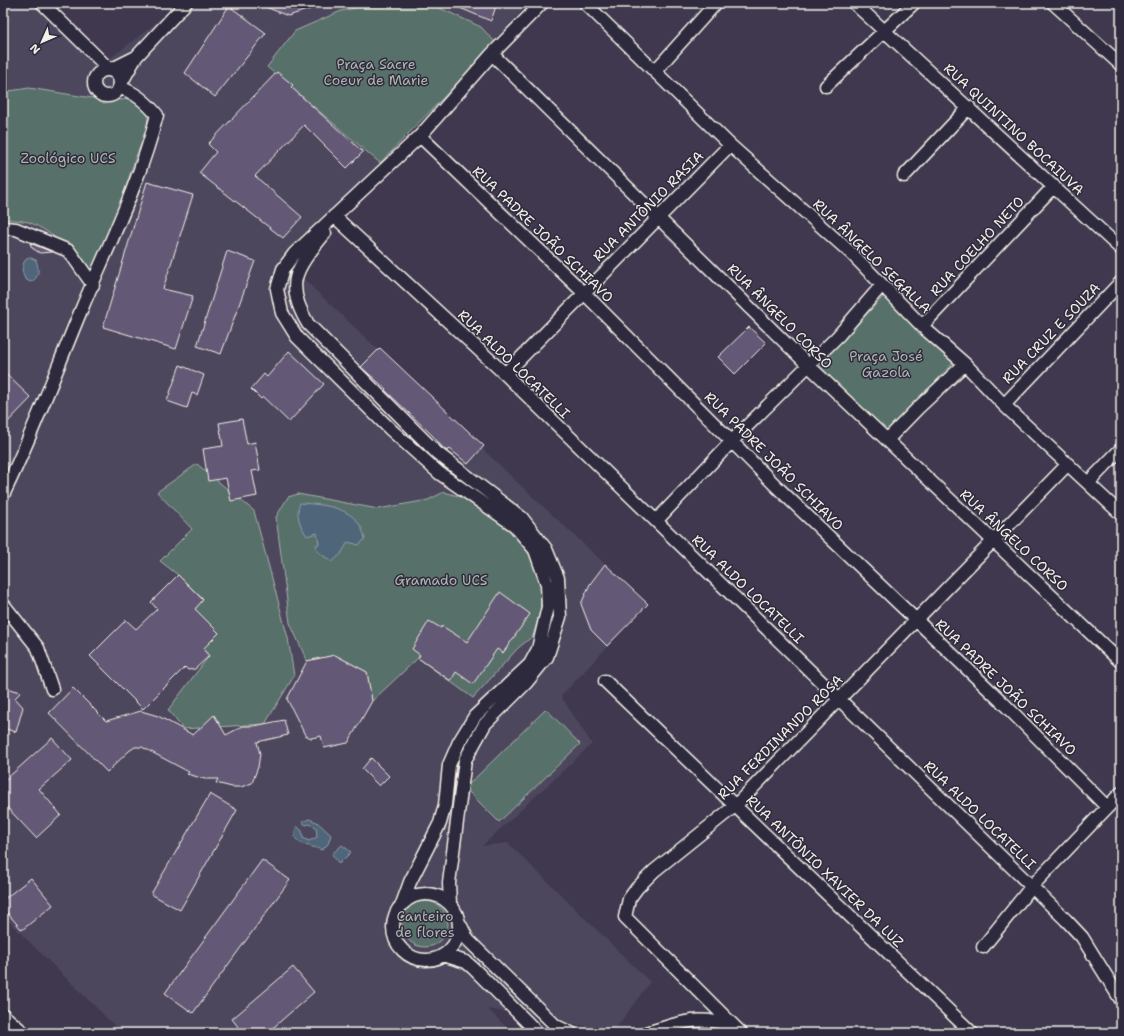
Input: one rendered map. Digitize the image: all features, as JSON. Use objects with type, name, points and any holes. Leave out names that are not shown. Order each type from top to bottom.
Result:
[{"type":"street","points":[[42,3],[120,79],[119,88]]},
{"type":"street","points":[[136,57],[110,70],[101,71],[95,77],[94,85],[96,91],[102,95],[110,96],[117,91],[136,57],[186,3]]},
{"type":"street","points":[[402,904],[410,882],[440,823],[445,805],[449,765],[459,742],[475,716],[530,664],[538,649],[548,607],[547,584],[535,550],[514,525],[439,473],[390,429],[297,337],[282,313],[277,289],[283,269],[294,254],[337,216],[420,136],[492,54],[542,3]]},
{"type":"street","name":"RUA ÂNGELO SEGALLA","points":[[585,3],[730,145],[852,254],[922,326],[965,364],[1004,405],[1121,514]]},
{"type":"street","points":[[655,71],[716,3]]},
{"type":"street","name":"RUA QUINTINO BOCAIUVA","points":[[854,3],[1121,249]]},
{"type":"street","points":[[826,86],[914,3]]},
{"type":"street","points":[[1053,3],[1121,65]]},
{"type":"street","name":"RUA ÂNGELO CORSO","points":[[492,54],[809,366],[1121,662]]},
{"type":"street","points":[[3,495],[24,454],[92,285],[113,239],[149,146],[157,115],[145,101],[129,91],[119,88]]},
{"type":"street","points":[[904,176],[969,108]]},
{"type":"street","name":"RUA PADRE JOÃO SCHIAVO","points":[[420,136],[584,293],[777,487],[916,620],[1107,807]]},
{"type":"street","name":"RUA ANTÔNIO RASIA","points":[[505,374],[658,216],[730,145]]},
{"type":"street","name":"RUA COELHO NETO","points":[[922,326],[1054,186]]},
{"type":"street","points":[[337,216],[306,258],[295,278],[293,291],[300,311],[308,324],[437,453],[522,518],[546,549],[558,578],[560,617],[547,657],[526,683],[484,724],[465,760]]},
{"type":"street","name":"RUA ALDO LOCATELLI","points":[[337,216],[505,374],[1032,886],[1082,937],[1121,1000]]},
{"type":"street","points":[[3,228],[16,229],[69,251],[92,285]]},
{"type":"street","name":"RUA CRUZ E SOUZA","points":[[1004,405],[1121,282]]},
{"type":"street","points":[[656,521],[732,441],[838,336],[882,285]]},
{"type":"street","points":[[886,440],[965,364]]},
{"type":"street","points":[[1088,483],[1121,449]]},
{"type":"street","name":"RUA FERDINANDO ROSA","points":[[739,1030],[625,917],[629,899],[654,872],[736,805],[1068,464]]},
{"type":"street","points":[[3,604],[38,648],[52,689]]},
{"type":"street","name":"RUA ANTÔNIO XAVIER DA LUZ","points":[[605,681],[972,1033]]},
{"type":"street","points":[[450,904],[448,883],[465,760],[463,748],[459,742]]},
{"type":"street","points":[[983,947],[1032,886],[1121,793]]},
{"type":"street","points":[[459,923],[458,936],[452,947],[443,955],[432,959],[421,959],[410,955],[401,948],[396,940],[394,926],[396,912],[402,904],[409,898],[423,894],[438,896],[450,904],[456,913],[459,923],[468,940],[481,955],[556,1026],[571,1033]]},
{"type":"street","points":[[443,955],[466,962],[538,1033]]},
{"type":"street","points":[[3,1015],[24,1033]]},
{"type":"street","points":[[647,1033],[686,1021],[714,1020],[739,1030]]},
{"type":"shaded area","points":[[3,3],[33,3],[98,68],[181,3],[529,3],[289,265],[648,604],[561,696],[592,744],[482,846],[508,843],[650,982],[614,1031],[488,1009],[512,1033],[122,1033],[3,916]]},
{"type":"green space","name":"Praça Sacre Coeur de Marie","points":[[378,3],[431,4],[481,27],[496,43],[380,163],[267,67],[295,31],[341,11]]},
{"type":"green space","name":"Zoológico UCS","points":[[29,88],[92,98],[108,97],[122,100],[130,98],[149,109],[146,133],[136,156],[123,196],[92,279],[71,253],[48,232],[28,222],[3,219],[3,92]]},
{"type":"green space","name":"Praça José Gazola","points":[[884,296],[953,363],[888,432],[818,365]]},
{"type":"green space","points":[[197,464],[254,511],[288,638],[294,676],[265,724],[183,729],[168,710],[209,656],[203,649],[219,633],[195,609],[203,599],[178,575],[160,561],[192,529],[157,492]]},
{"type":"green space","name":"Gramado UCS","points":[[444,492],[465,498],[501,522],[524,545],[538,570],[542,591],[540,612],[533,636],[518,648],[473,698],[418,658],[372,701],[367,672],[335,655],[307,661],[290,623],[276,517],[288,497],[298,494],[378,509],[428,500]]},
{"type":"green space","points":[[546,709],[580,744],[499,822],[465,788]]},
{"type":"green space","name":"Canteiro de flores","points":[[425,901],[438,905],[444,911],[448,924],[444,937],[438,943],[425,947],[412,943],[406,937],[402,924],[406,911],[412,905]]},
{"type":"water","points":[[28,257],[36,260],[38,266],[36,278],[30,282],[25,279],[22,270],[24,262]]},
{"type":"water","points":[[300,503],[331,507],[349,514],[362,528],[365,539],[359,545],[348,542],[341,554],[332,562],[317,551],[316,545],[319,544],[317,533],[307,536],[302,528],[298,516]]},
{"type":"water","points":[[309,819],[317,822],[331,835],[328,844],[322,850],[302,844],[295,837],[297,826],[302,831],[303,838],[309,841],[317,837],[316,827],[309,824],[306,825],[302,822]]},
{"type":"water","points":[[342,845],[351,852],[339,864],[332,854]]},
{"type":"building","points":[[256,3],[322,3],[323,5],[288,16]]},
{"type":"building","points":[[448,3],[497,3],[491,21]]},
{"type":"building","points":[[229,6],[266,33],[215,97],[185,73]]},
{"type":"building","points":[[277,72],[293,85],[291,87],[363,152],[347,168],[304,125],[255,176],[302,217],[283,238],[199,173],[216,152],[208,144]]},
{"type":"building","points":[[147,182],[193,195],[163,289],[193,296],[176,349],[103,327]]},
{"type":"building","points":[[30,243],[52,252],[40,253],[32,248]]},
{"type":"building","points":[[227,251],[255,261],[221,354],[197,346]]},
{"type":"building","points":[[749,327],[766,343],[735,374],[718,357]]},
{"type":"building","points":[[380,348],[484,446],[468,464],[450,449],[447,451],[442,447],[433,436],[385,390],[386,389],[361,367]]},
{"type":"building","points":[[289,351],[324,384],[289,422],[263,397],[261,399],[251,389],[264,374],[267,377]]},
{"type":"building","points":[[180,365],[204,375],[197,395],[192,393],[187,408],[167,401]]},
{"type":"building","points":[[3,371],[31,398],[3,427]]},
{"type":"building","points":[[242,419],[247,444],[255,442],[260,470],[252,471],[257,496],[231,501],[226,478],[208,481],[203,449],[223,446],[219,423]]},
{"type":"building","points":[[605,564],[648,604],[607,646],[591,630],[581,604],[590,584]]},
{"type":"building","points":[[178,575],[203,600],[195,609],[219,633],[203,649],[209,656],[195,669],[188,670],[185,667],[143,709],[90,656],[126,620],[136,629],[157,609],[151,602]]},
{"type":"building","points":[[500,592],[530,614],[503,653],[497,649],[473,684],[456,672],[451,681],[418,658],[420,655],[412,649],[429,621],[441,628],[442,626],[467,642]]},
{"type":"building","points":[[335,655],[367,672],[372,701],[348,743],[324,748],[321,736],[311,738],[305,735],[287,699],[307,661]]},
{"type":"building","points":[[3,687],[21,692],[15,698],[23,707],[16,732],[3,728]]},
{"type":"building","points":[[73,688],[106,721],[141,711],[158,716],[193,735],[214,715],[226,735],[243,726],[254,726],[284,720],[288,735],[257,742],[260,754],[258,767],[252,783],[241,787],[232,787],[216,783],[218,779],[205,779],[187,774],[189,772],[142,747],[135,747],[129,751],[107,772],[49,713]]},
{"type":"building","points":[[52,738],[72,760],[39,789],[61,815],[36,838],[3,803],[3,782]]},
{"type":"building","points":[[371,758],[389,776],[379,786],[362,769]]},
{"type":"building","points":[[210,794],[237,810],[180,910],[151,894]]},
{"type":"building","points":[[262,860],[290,880],[193,1013],[165,993]]},
{"type":"building","points":[[31,878],[53,905],[22,930],[3,908],[3,900]]},
{"type":"building","points":[[293,967],[314,992],[267,1033],[243,1033],[232,1019]]}]
